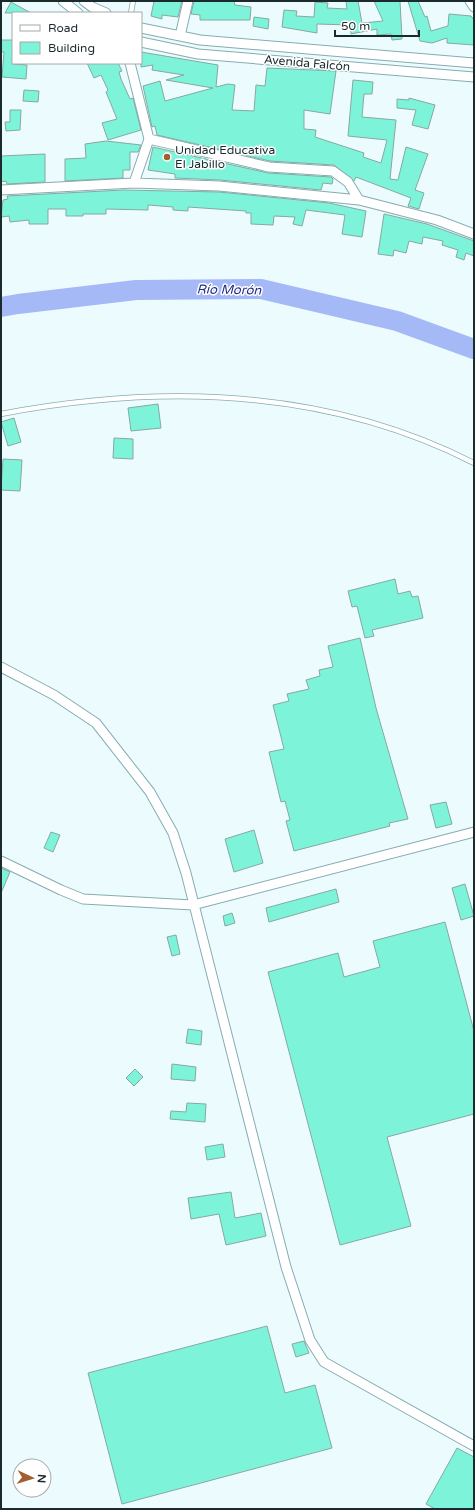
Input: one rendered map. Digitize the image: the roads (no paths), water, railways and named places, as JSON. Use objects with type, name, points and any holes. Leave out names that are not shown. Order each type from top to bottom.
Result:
[{"type":"street","points":[[63,1],[77,12]]},
{"type":"street","points":[[84,1],[92,7],[104,12]]},
{"type":"street","points":[[180,36],[188,1]]},
{"type":"street","points":[[470,1],[474,7]]},
{"type":"street","name":"Avenida Falcón","points":[[142,28],[200,40],[474,63]]},
{"type":"street","name":"Avenida Falcón","points":[[142,42],[198,54],[474,77]]},
{"type":"street","points":[[130,64],[149,139],[134,183]]},
{"type":"street","points":[[149,139],[269,167],[333,171],[348,182],[359,200]]},
{"type":"street","points":[[1,190],[134,183],[219,186],[359,200],[438,220],[474,234]]},
{"type":"street","points":[[1,667],[54,695],[90,719],[131,765],[150,792],[174,833],[186,873],[286,1267],[310,1340],[324,1362],[474,1446]]},
{"type":"street","points":[[1,861],[60,890],[83,899],[193,905],[474,832]]},
{"type":"lane","points":[[131,12],[133,1]]},
{"type":"lane","points":[[1,414],[98,399],[130,397],[192,396],[260,401],[305,407],[387,426],[474,462]]},
{"type":"waterway","name":"Río Morón","points":[[1,307],[136,290],[261,289],[397,321],[474,349]]},
{"type":"place","name":"Unidad Educativa El Jabillo","points":[[167,157]]}]
